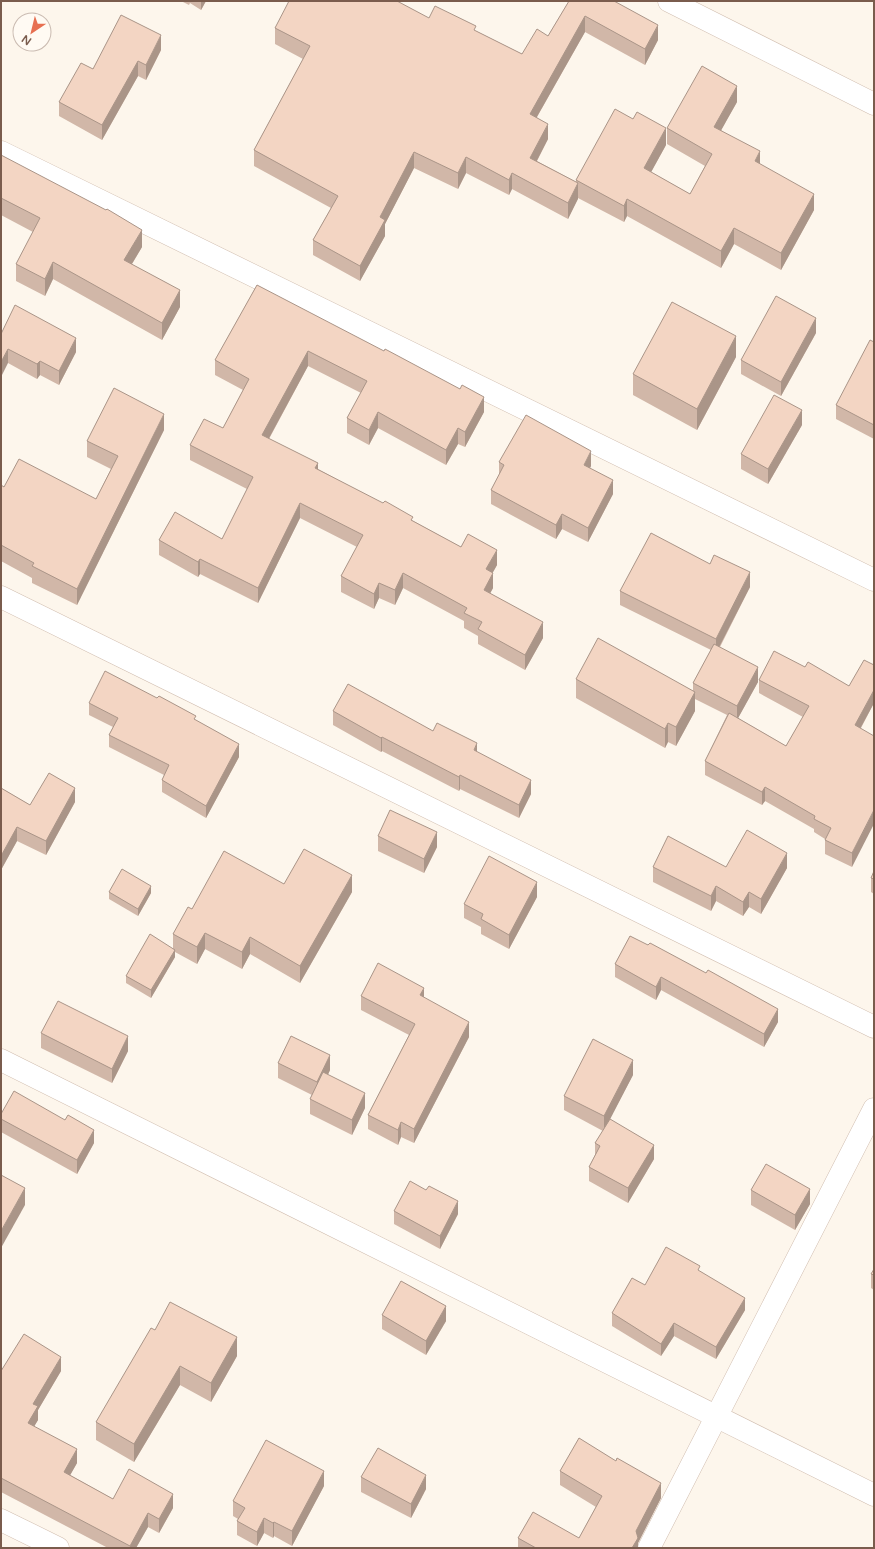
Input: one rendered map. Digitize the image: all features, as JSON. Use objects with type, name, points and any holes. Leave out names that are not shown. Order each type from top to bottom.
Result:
[{"type":"street","points":[[669,1],[874,104]]},
{"type":"street","points":[[1,152],[874,580]]},
{"type":"street","points":[[1,597],[874,1027]]},
{"type":"street","points":[[1,1060],[874,1495]]},
{"type":"street","points":[[649,1548],[874,1109]]},
{"type":"street","points":[[1,1520],[58,1548]]},
{"type":"building","points":[[289,1],[397,1],[429,18],[435,6],[476,26],[474,30],[522,54],[537,29],[548,36],[569,1],[614,1],[658,25],[645,49],[585,16],[530,114],[548,124],[530,158],[578,183],[568,203],[512,173],[509,180],[466,157],[458,173],[414,152],[380,217],[385,220],[360,266],[313,240],[338,196],[254,150],[310,46],[275,28]]},
{"type":"building","points":[[121,15],[161,35],[146,65],[138,61],[102,125],[59,102],[81,63],[93,69]]},
{"type":"building","points":[[702,66],[737,86],[714,127],[760,151],[755,161],[814,194],[781,253],[734,228],[721,251],[627,199],[624,206],[576,180],[615,109],[633,119],[637,112],[666,128],[644,168],[690,194],[712,154],[667,128]]},
{"type":"building","points":[[1,155],[106,210],[107,209],[142,230],[124,260],[180,290],[162,323],[53,262],[45,279],[16,264],[40,218],[1,198]]},
{"type":"building","points":[[257,285],[384,351],[385,349],[460,389],[462,385],[484,397],[465,432],[458,428],[446,450],[378,412],[369,430],[347,418],[367,381],[308,351],[262,435],[318,463],[315,468],[383,503],[385,501],[413,517],[411,520],[461,547],[468,534],[497,550],[486,569],[493,573],[484,590],[543,622],[525,655],[478,629],[482,622],[464,613],[467,608],[403,573],[395,590],[379,583],[374,594],[341,576],[363,535],[300,503],[258,588],[200,559],[198,562],[159,540],[175,512],[222,539],[253,477],[190,445],[204,419],[223,428],[249,379],[215,360]]},
{"type":"building","points":[[776,296],[816,318],[781,382],[741,360]]},
{"type":"building","points":[[672,302],[736,336],[697,409],[633,374]]},
{"type":"building","points":[[15,305],[76,338],[59,371],[40,361],[37,364],[8,349],[1,362],[1,334]]},
{"type":"building","points":[[870,340],[874,342],[874,425],[836,405]]},
{"type":"building","points":[[114,388],[164,414],[77,589],[32,566],[34,563],[1,545],[1,485],[4,487],[19,459],[96,499],[118,456],[87,441]]},
{"type":"building","points":[[774,395],[802,410],[768,469],[741,454]]},
{"type":"building","points":[[526,415],[591,451],[584,465],[613,480],[588,528],[562,514],[556,525],[491,490],[504,465],[499,462]]},
{"type":"building","points":[[651,533],[710,564],[714,555],[750,572],[716,639],[620,591]]},
{"type":"building","points":[[598,638],[695,692],[676,727],[668,723],[665,729],[576,679]]},
{"type":"building","points":[[714,644],[758,667],[737,706],[693,683]]},
{"type":"building","points":[[774,651],[805,667],[808,662],[849,686],[864,660],[874,665],[874,690],[855,725],[874,736],[874,810],[852,853],[825,840],[831,828],[814,819],[815,816],[765,787],[762,792],[705,761],[729,713],[786,746],[809,706],[759,680]]},
{"type":"building","points":[[105,671],[157,698],[159,696],[196,716],[194,719],[239,744],[206,806],[162,780],[169,765],[109,735],[118,718],[89,703]]},
{"type":"building","points":[[348,684],[433,731],[437,723],[477,743],[474,750],[531,780],[519,805],[460,775],[459,777],[382,737],[381,738],[333,711]]},
{"type":"building","points":[[49,773],[75,788],[46,841],[17,827],[1,856],[1,788],[30,805]]},
{"type":"building","points":[[390,810],[437,832],[424,859],[378,836]]},
{"type":"building","points":[[747,830],[787,853],[761,899],[749,892],[743,902],[716,886],[711,896],[653,867],[668,836],[726,867]]},
{"type":"building","points":[[304,849],[352,875],[300,966],[250,937],[242,952],[205,933],[197,947],[173,934],[188,907],[192,909],[224,851],[284,884]]},
{"type":"building","points":[[489,856],[537,882],[509,935],[481,919],[483,914],[464,904]]},
{"type":"building","points":[[122,869],[151,886],[138,909],[109,892]]},
{"type":"building","points":[[874,871],[874,879],[871,878]]},
{"type":"building","points":[[150,934],[175,950],[151,990],[126,976]]},
{"type":"building","points":[[630,936],[648,945],[650,943],[706,973],[708,970],[778,1009],[764,1034],[661,977],[656,987],[615,964]]},
{"type":"building","points":[[378,963],[424,988],[420,995],[469,1022],[414,1129],[401,1122],[398,1130],[368,1115],[415,1024],[361,996]]},
{"type":"building","points":[[58,1001],[128,1036],[112,1069],[41,1033]]},
{"type":"building","points":[[291,1036],[330,1055],[317,1082],[278,1063]]},
{"type":"building","points":[[593,1039],[633,1060],[604,1116],[564,1096]]},
{"type":"building","points":[[323,1072],[365,1093],[352,1120],[310,1099]]},
{"type":"building","points":[[14,1091],[65,1120],[68,1115],[94,1130],[77,1160],[1,1119],[1,1114]]},
{"type":"building","points":[[610,1119],[654,1145],[628,1188],[589,1167],[600,1146],[595,1143]]},
{"type":"building","points":[[766,1164],[810,1189],[795,1215],[751,1190]]},
{"type":"building","points":[[1,1175],[25,1188],[1,1231]]},
{"type":"building","points":[[410,1181],[426,1190],[429,1186],[458,1201],[440,1236],[394,1211]]},
{"type":"building","points":[[666,1247],[700,1266],[698,1270],[745,1298],[716,1347],[674,1323],[661,1344],[612,1313],[632,1278],[645,1285]]},
{"type":"building","points":[[401,1281],[446,1306],[426,1341],[382,1315]]},
{"type":"building","points":[[170,1302],[237,1337],[211,1383],[180,1366],[134,1444],[96,1422],[151,1328],[155,1330]]},
{"type":"building","points":[[24,1334],[61,1357],[33,1404],[38,1406],[28,1423],[77,1449],[64,1472],[113,1499],[129,1469],[173,1494],[159,1519],[148,1513],[130,1546],[1,1478],[1,1371]]},
{"type":"building","points":[[579,1438],[616,1461],[617,1458],[661,1483],[636,1531],[638,1538],[632,1548],[536,1548],[518,1538],[533,1512],[579,1538],[602,1496],[560,1471]]},
{"type":"building","points":[[266,1440],[324,1471],[292,1531],[264,1518],[257,1532],[237,1521],[245,1508],[233,1501]]},
{"type":"building","points":[[378,1448],[426,1475],[411,1504],[361,1477]]}]
